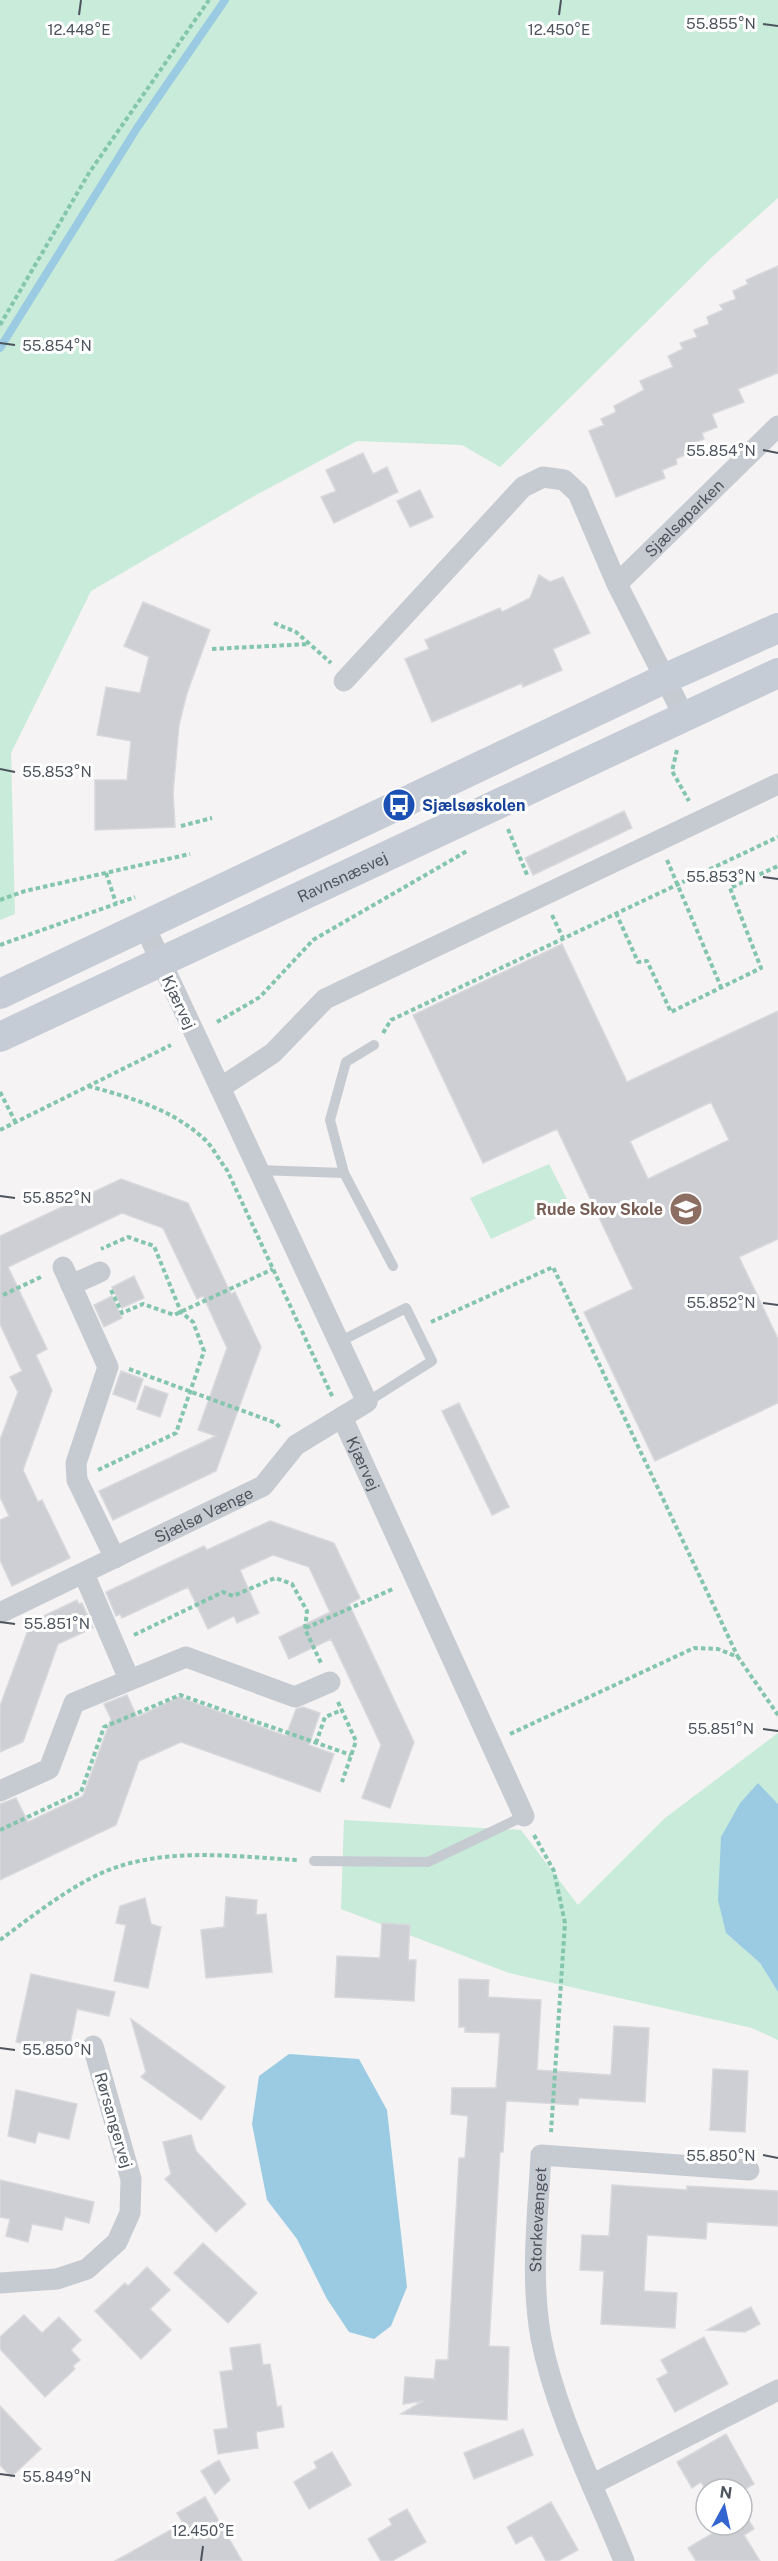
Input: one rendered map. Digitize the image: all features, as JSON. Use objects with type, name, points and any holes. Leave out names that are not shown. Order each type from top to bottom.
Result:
[{"type":"main road","points":[[0,994],[778,628]]},
{"type":"main road","name":"Ravnsnæsvej","points":[[0,1037],[778,673]]},
{"type":"street","name":"Sjælsøparken","points":[[617,584],[778,426]]},
{"type":"street","points":[[345,679],[522,487],[543,477],[564,480],[578,493],[617,584],[684,716]]},
{"type":"street","points":[[220,1088],[273,1053],[325,999],[778,784]]},
{"type":"street","name":"Kjærvej","points":[[144,925],[367,1402],[342,1417],[524,1816]]},
{"type":"street","points":[[100,1272],[67,1276],[108,1367],[76,1463],[77,1480],[115,1558]]},
{"type":"street","name":"Sjælsø Vænge","points":[[0,1613],[263,1486],[296,1445],[342,1417]]},
{"type":"street","points":[[84,1574],[129,1679]]},
{"type":"street","points":[[0,1791],[49,1769],[74,1703],[186,1657],[295,1697],[330,1682]]},
{"type":"street","name":"Rørsangervej","points":[[0,2283],[57,2279],[87,2269],[117,2242],[130,2213],[131,2179],[93,2046]]},
{"type":"street","name":"Storkevænget","points":[[624,2561],[554,2390],[541,2337],[535,2277],[541,2155],[749,2170]]},
{"type":"street","points":[[593,2484],[778,2390]]},
{"type":"lane","points":[[374,1045],[346,1062],[330,1120],[344,1173],[393,1266]]},
{"type":"lane","points":[[257,1170],[344,1173]]},
{"type":"lane","points":[[339,1342],[406,1308],[432,1361],[367,1402]]},
{"type":"lane","points":[[315,1861],[428,1862],[524,1816]]},
{"type":"path","points":[[0,325],[89,173],[209,0]]},
{"type":"path","points":[[274,623],[296,632],[345,679]]},
{"type":"path","points":[[212,649],[309,644]]},
{"type":"path","points":[[679,746],[672,771],[702,822]]},
{"type":"path","points":[[181,825],[212,818]]},
{"type":"path","points":[[498,834],[515,824]]},
{"type":"path","points":[[508,828],[537,900]]},
{"type":"path","points":[[374,1045],[392,1020],[778,837]]},
{"type":"path","points":[[659,841],[721,987]]},
{"type":"path","points":[[217,1022],[260,997],[313,940],[477,846]]},
{"type":"path","points":[[0,900],[25,891],[190,854]]},
{"type":"path","points":[[616,913],[638,962],[647,961],[671,1012],[761,968],[730,888],[778,866]]},
{"type":"path","points":[[106,873],[116,903]]},
{"type":"path","points":[[0,1130],[171,1045]]},
{"type":"path","points":[[88,1086],[145,1102],[177,1118],[204,1138],[227,1170],[342,1417]]},
{"type":"path","points":[[0,1092],[16,1123]]},
{"type":"path","points":[[3,1294],[67,1276],[128,1237],[154,1246],[181,1312],[193,1322],[204,1351],[176,1433],[77,1480]]},
{"type":"path","points":[[416,1328],[553,1267],[738,1657],[778,1715]]},
{"type":"path","points":[[100,1272],[122,1313],[143,1304],[174,1315],[273,1269]]},
{"type":"path","points":[[108,1367],[122,1367],[276,1423],[296,1445]]},
{"type":"path","points":[[115,1645],[223,1592],[233,1596],[275,1578],[292,1584],[307,1611],[305,1629],[356,1741],[342,1782]]},
{"type":"path","points":[[305,1629],[416,1579]]},
{"type":"path","points":[[490,1743],[694,1648],[718,1649],[738,1657]]},
{"type":"path","points":[[0,1830],[81,1792],[104,1727],[180,1695],[351,1755]]},
{"type":"path","points":[[316,1743],[325,1717],[342,1710]]},
{"type":"path","points":[[524,1816],[554,1871],[566,1923],[551,2136],[541,2155]]},
{"type":"path","points":[[0,1940],[55,1899],[119,1866],[158,1858],[201,1855],[315,1861]]},
{"type":"green space","points":[[0,0],[778,0],[778,198],[711,258],[500,467],[462,445],[357,441],[256,495],[91,591],[11,753],[15,914],[0,920]]},
{"type":"green space","points":[[549,1164],[569,1203],[491,1239],[470,1198]]},
{"type":"green space","points":[[778,1733],[778,1804],[758,1783],[726,1933],[760,1963],[778,1992],[778,2040],[752,2028],[509,1973],[341,1909],[344,1820],[521,1830],[578,1905],[665,1818]]},
{"type":"water","points":[[758,1783],[778,1804],[778,1992],[760,1963],[726,1933],[718,1900],[721,1837],[740,1803]]},
{"type":"water","points":[[289,2054],[359,2059],[387,2110],[407,2287],[391,2326],[374,2339],[349,2332],[327,2299],[297,2239],[267,2200],[252,2124],[259,2076]]},
{"type":"building","points":[[778,266],[778,373],[738,389],[744,402],[712,414],[717,427],[702,433],[704,439],[688,445],[691,452],[676,459],[677,464],[662,470],[665,478],[616,497],[589,431],[604,425],[601,419],[616,412],[614,406],[644,390],[640,381],[673,367],[668,356],[683,349],[680,343],[697,337],[694,330],[709,324],[707,317],[723,310],[720,305],[736,299],[733,291],[748,284],[746,280]]},
{"type":"building","points":[[363,453],[373,474],[387,467],[398,492],[334,523],[321,497],[336,491],[326,470]]},
{"type":"building","points":[[420,490],[433,517],[410,527],[397,501]]},
{"type":"building","points":[[539,575],[550,582],[563,577],[590,633],[553,649],[562,670],[523,687],[522,683],[432,722],[405,659],[429,649],[425,640],[500,608],[502,612],[530,598]]},
{"type":"building","points":[[143,602],[210,630],[187,693],[179,725],[173,793],[175,827],[95,830],[95,780],[127,780],[131,741],[97,735],[106,687],[140,693],[149,657],[124,646]]},
{"type":"building","points":[[624,811],[632,828],[533,875],[525,858]]},
{"type":"building","name":"Rude Skov Skole","points":[[562,944],[627,1082],[778,1011],[778,1239],[739,1257],[778,1339],[778,1403],[655,1461],[584,1312],[633,1289],[557,1129],[483,1163],[413,1015]],"holes":[[[711,1102],[729,1140],[648,1179],[630,1141]]]},
{"type":"building","points":[[121,1179],[188,1203],[231,1294],[235,1292],[261,1347],[216,1471],[113,1520],[99,1491],[216,1436],[198,1430],[227,1348],[203,1296],[197,1299],[163,1228],[122,1213],[8,1267],[47,1349],[36,1355],[52,1390],[23,1470],[38,1502],[42,1500],[70,1558],[12,1586],[0,1560],[0,1520],[9,1516],[0,1497],[0,1440],[18,1392],[10,1377],[22,1371],[0,1324],[0,1236]]},
{"type":"building","points":[[134,1276],[144,1298],[122,1308],[112,1287]]},
{"type":"building","points":[[112,1296],[122,1318],[104,1327],[94,1305]]},
{"type":"building","points":[[121,1371],[143,1379],[135,1402],[113,1394]]},
{"type":"building","points":[[145,1386],[168,1394],[160,1417],[137,1409]]},
{"type":"building","points":[[459,1403],[509,1507],[492,1515],[442,1411]]},
{"type":"building","points":[[270,1521],[334,1543],[360,1598],[349,1604],[414,1742],[390,1808],[362,1798],[381,1745],[331,1639],[289,1659],[279,1637],[330,1612],[309,1567],[273,1555],[240,1570],[259,1613],[237,1623],[234,1616],[208,1629],[188,1587],[122,1618],[120,1614],[116,1616],[106,1592],[204,1546],[207,1550]]},
{"type":"building","points":[[77,1600],[79,1604],[82,1603],[93,1628],[58,1644],[23,1742],[0,1752],[0,1706],[31,1622]]},
{"type":"building","points":[[127,1695],[137,1717],[179,1697],[286,1736],[296,1709],[303,1707],[320,1713],[309,1745],[334,1754],[320,1792],[181,1742],[139,1761],[116,1825],[0,1880],[0,1804],[16,1798],[28,1822],[83,1796],[111,1719],[104,1704]]},
{"type":"building","points":[[226,1897],[257,1900],[256,1915],[266,1914],[272,1972],[206,1978],[201,1930],[224,1927]]},
{"type":"building","points":[[145,1898],[151,1924],[161,1927],[148,1988],[114,1981],[126,1925],[116,1923],[120,1906]]},
{"type":"building","points":[[382,1923],[410,1925],[408,1960],[416,1960],[414,2001],[335,1997],[337,1956],[380,1958]]},
{"type":"building","points":[[31,1974],[115,1992],[109,2016],[77,2009],[68,2054],[16,2042]]},
{"type":"building","points":[[459,1979],[489,1980],[488,1997],[541,2000],[537,2070],[611,2075],[614,2026],[649,2028],[645,2102],[579,2098],[578,2105],[506,2101],[503,2152],[500,2152],[489,2346],[509,2347],[507,2420],[401,2414],[423,2401],[403,2404],[405,2377],[434,2379],[436,2360],[448,2360],[459,2158],[465,2158],[468,2116],[451,2114],[452,2088],[496,2088],[500,2033],[465,2032],[465,2027],[459,2027]]},
{"type":"building","points":[[131,2019],[225,2087],[201,2120],[141,2077],[146,2072]]},
{"type":"building","points":[[713,2069],[748,2071],[745,2132],[710,2130]]},
{"type":"building","points":[[16,2090],[77,2104],[69,2139],[38,2132],[35,2143],[8,2136]]},
{"type":"building","points":[[191,2135],[196,2151],[246,2204],[216,2232],[165,2179],[171,2174],[163,2142]]},
{"type":"building","points":[[0,2180],[94,2202],[89,2223],[65,2217],[62,2230],[32,2224],[28,2242],[6,2236],[10,2219],[0,2217]]},
{"type":"building","points":[[612,2185],[687,2190],[687,2186],[778,2191],[778,2226],[707,2222],[706,2239],[647,2235],[644,2291],[677,2293],[675,2328],[601,2324],[604,2271],[580,2270],[582,2235],[609,2236]]},
{"type":"building","points":[[203,2243],[257,2293],[228,2323],[174,2273]]},
{"type":"building","points":[[147,2267],[170,2290],[150,2309],[171,2330],[141,2359],[95,2311],[125,2283],[128,2286]]},
{"type":"building","points":[[751,2307],[760,2324],[745,2332],[707,2330]]},
{"type":"building","points":[[24,2315],[42,2333],[59,2317],[81,2340],[71,2350],[80,2360],[73,2366],[75,2369],[45,2397],[0,2349],[0,2337]]},
{"type":"building","points":[[704,2337],[728,2384],[675,2412],[657,2379],[668,2373],[661,2360]]},
{"type":"building","points":[[260,2344],[263,2365],[270,2364],[277,2407],[281,2406],[284,2427],[256,2432],[258,2448],[218,2454],[214,2430],[228,2428],[220,2372],[233,2370],[230,2348]]},
{"type":"building","points":[[0,2406],[41,2449],[11,2477],[0,2465]]},
{"type":"building","points":[[523,2429],[533,2455],[474,2479],[464,2453]]},
{"type":"building","points":[[726,2434],[750,2477],[694,2477],[692,2488],[677,2462]]},
{"type":"building","points":[[332,2452],[351,2485],[309,2509],[294,2482],[317,2468],[314,2462]]},
{"type":"building","points":[[219,2460],[230,2480],[215,2494],[201,2471]]},
{"type":"building","points":[[205,2497],[242,2561],[115,2561],[183,2523],[177,2513]]},
{"type":"building","points":[[551,2502],[578,2550],[558,2561],[546,2561],[532,2535],[516,2544],[507,2527]]},
{"type":"building","points":[[407,2509],[426,2542],[392,2561],[381,2561],[368,2539],[392,2525],[389,2519]]},
{"type":"building","points":[[706,2537],[745,2537],[760,2561],[696,2561],[688,2548]]},
{"type":"waterway","points":[[0,348],[137,128],[225,0]]},
{"type":"place","name":"Sjælsøskolen","points":[[399,805]]},
{"type":"place","name":"Rude Skov Skole","points":[[686,1209]]}]
